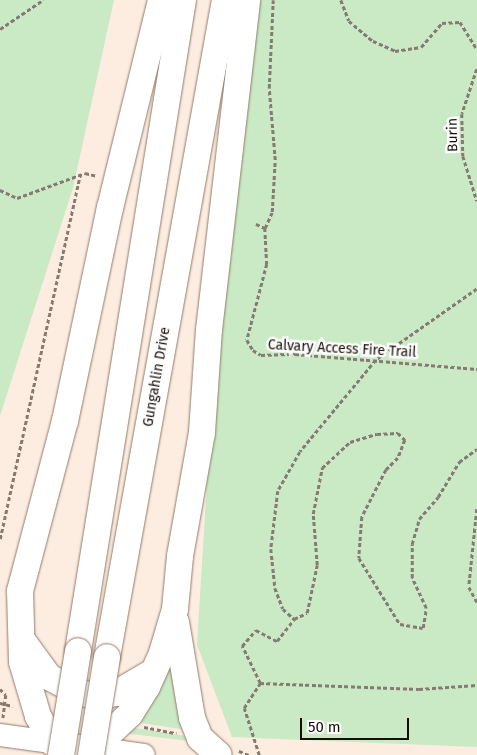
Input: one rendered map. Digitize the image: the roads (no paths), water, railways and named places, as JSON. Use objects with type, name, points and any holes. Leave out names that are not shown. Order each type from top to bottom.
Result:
[{"type":"highway","points":[[59,751],[32,701],[19,635],[19,602],[26,562],[65,421],[110,208],[161,0]]},
{"type":"highway","points":[[59,751],[78,651],[183,0]]},
{"type":"highway","name":"Gungahlin Drive","points":[[91,753],[225,0]]},
{"type":"highway","points":[[91,753],[130,714],[156,669],[174,609],[180,556],[202,432],[211,314],[247,0]]},
{"type":"highway","points":[[174,609],[190,711],[200,738],[219,755]]},
{"type":"highway","points":[[0,664],[14,653],[19,635]]},
{"type":"highway","points":[[19,635],[49,677],[79,693],[100,696],[117,693],[156,669]]},
{"type":"main road","points":[[0,735],[59,751],[144,755]]}]
